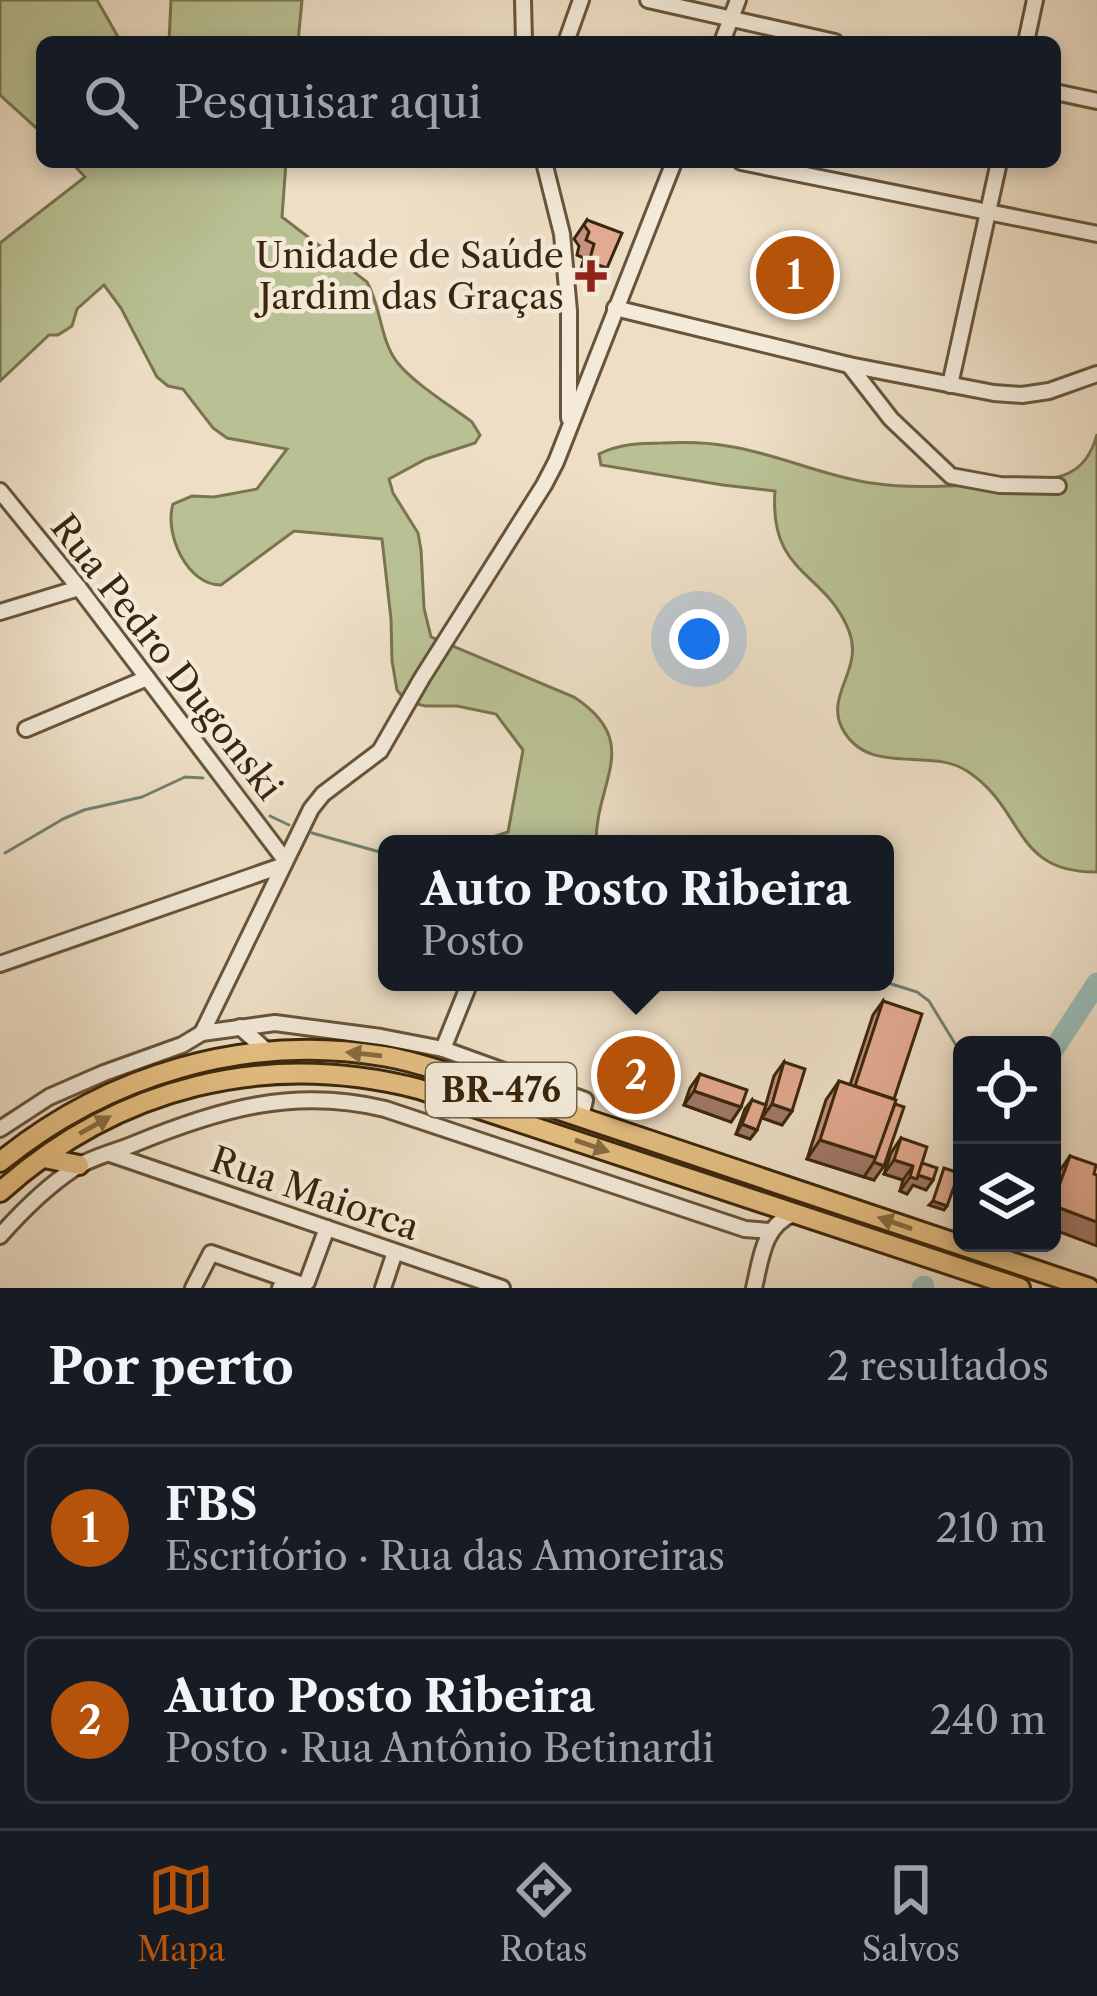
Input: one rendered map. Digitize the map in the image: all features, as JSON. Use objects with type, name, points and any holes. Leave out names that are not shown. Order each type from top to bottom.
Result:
[{"type":"main road","name":"BR-476","points":[[0,1162],[47,1126],[121,1087],[196,1063],[320,1050],[383,1056],[581,1117],[1060,1284],[1089,1288]]},
{"type":"main road","name":"BR-476","points":[[0,1192],[94,1125],[162,1095],[250,1076],[322,1072],[419,1089],[1020,1288]]},
{"type":"main road","points":[[44,1158],[79,1165]]},
{"type":"main road","points":[[938,1262],[979,1288]]},
{"type":"street","points":[[523,0],[524,36]]},
{"type":"street","points":[[568,36],[581,0]]},
{"type":"street","points":[[648,0],[810,36]]},
{"type":"street","points":[[724,36],[738,0]]},
{"type":"street","points":[[1027,36],[1035,0]]},
{"type":"street","points":[[1061,93],[1097,101]]},
{"type":"street","points":[[546,168],[562,234],[569,311],[569,428]]},
{"type":"street","points":[[202,1033],[316,801],[380,751],[544,485],[672,168]]},
{"type":"street","points":[[771,168],[1097,235]]},
{"type":"street","points":[[950,385],[998,168]]},
{"type":"street","points":[[615,308],[849,365],[1008,394],[1049,391],[1097,374]]},
{"type":"street","points":[[849,365],[891,419],[951,476],[1000,485],[1058,486]]},
{"type":"street","name":"Rua Pedro Dugonski","points":[[0,491],[79,588],[283,863]]},
{"type":"street","points":[[0,611],[79,588]]},
{"type":"street","points":[[26,729],[147,678]]},
{"type":"street","points":[[0,964],[283,863]]},
{"type":"street","points":[[443,1049],[466,991]]},
{"type":"street","points":[[0,1130],[49,1097],[202,1033],[275,1023],[443,1049],[585,1100],[581,1117]]},
{"type":"street","points":[[240,1027],[268,1052]]},
{"type":"street","points":[[0,1236],[48,1187],[79,1165],[236,1107],[330,1099],[385,1109],[745,1228],[769,1231]]},
{"type":"street","name":"Rua Maiorca","points":[[110,1154],[502,1288]]},
{"type":"street","points":[[754,1288],[769,1231],[793,1214]]},
{"type":"street","points":[[280,1288],[307,1282],[326,1228]]},
{"type":"street","points":[[193,1288],[211,1252],[303,1285]]},
{"type":"street","points":[[383,1288],[395,1252]]},
{"type":"green space","points":[[0,0],[97,0],[118,36],[36,36],[36,128],[0,95]]},
{"type":"green space","points":[[171,0],[302,0],[299,36],[169,36]]},
{"type":"green space","points":[[77,168],[286,168],[282,217],[367,282],[397,362],[472,422],[480,435],[475,443],[426,459],[389,479],[418,533],[431,637],[574,697],[595,714],[611,747],[597,835],[499,835],[508,832],[523,750],[496,714],[425,706],[406,701],[397,690],[382,539],[294,531],[221,585],[198,577],[188,567],[175,543],[173,504],[192,496],[257,489],[287,449],[227,438],[213,428],[183,389],[157,377],[104,285],[77,309],[72,326],[49,335],[0,381],[0,243],[85,177]]},
{"type":"green space","points":[[1097,434],[1097,872],[1069,870],[1034,851],[986,786],[967,771],[935,761],[883,757],[853,743],[838,716],[852,658],[849,631],[839,611],[789,557],[775,519],[775,491],[601,465],[599,454],[638,444],[711,444],[853,480],[940,486],[1065,474],[1084,461]]},
{"type":"building","points":[[587,220],[622,233],[607,268],[589,262],[594,244],[586,240]]},
{"type":"building","points":[[883,1001],[922,1014],[894,1099],[855,1086]]},
{"type":"building","points":[[784,1062],[805,1069],[792,1111],[772,1104]]},
{"type":"building","points":[[700,1074],[747,1090],[741,1107],[694,1091]]},
{"type":"building","points":[[839,1081],[896,1100],[877,1158],[820,1140]]},
{"type":"building","points":[[752,1100],[766,1105],[757,1130],[742,1124]]},
{"type":"building","points":[[895,1104],[904,1107],[884,1166],[874,1162]]},
{"type":"building","points":[[901,1138],[927,1147],[917,1179],[910,1177],[913,1166],[894,1160]]},
{"type":"building","points":[[1070,1156],[1096,1165],[1097,1222],[1061,1208],[1061,1180]]},
{"type":"building","points":[[922,1163],[937,1168],[933,1180],[918,1175]]},
{"type":"building","points":[[944,1168],[953,1171],[947,1206],[933,1201]]},
{"type":"waterway","points":[[5,853],[84,810],[142,797],[185,777],[203,778]]},
{"type":"waterway","points":[[270,816],[289,825]]},
{"type":"waterway","points":[[312,833],[378,851]]},
{"type":"waterway","points":[[1061,1038],[1097,983]]},
{"type":"waterway","points":[[894,985],[929,1001],[953,1040]]},
{"type":"place","name":"FBS","points":[[795,275]]},
{"type":"place","name":"Unidade de Saúde Jardim das Graças","points":[[591,276]]},
{"type":"place","name":"Auto Posto Ribeira","points":[[636,1075]]}]
